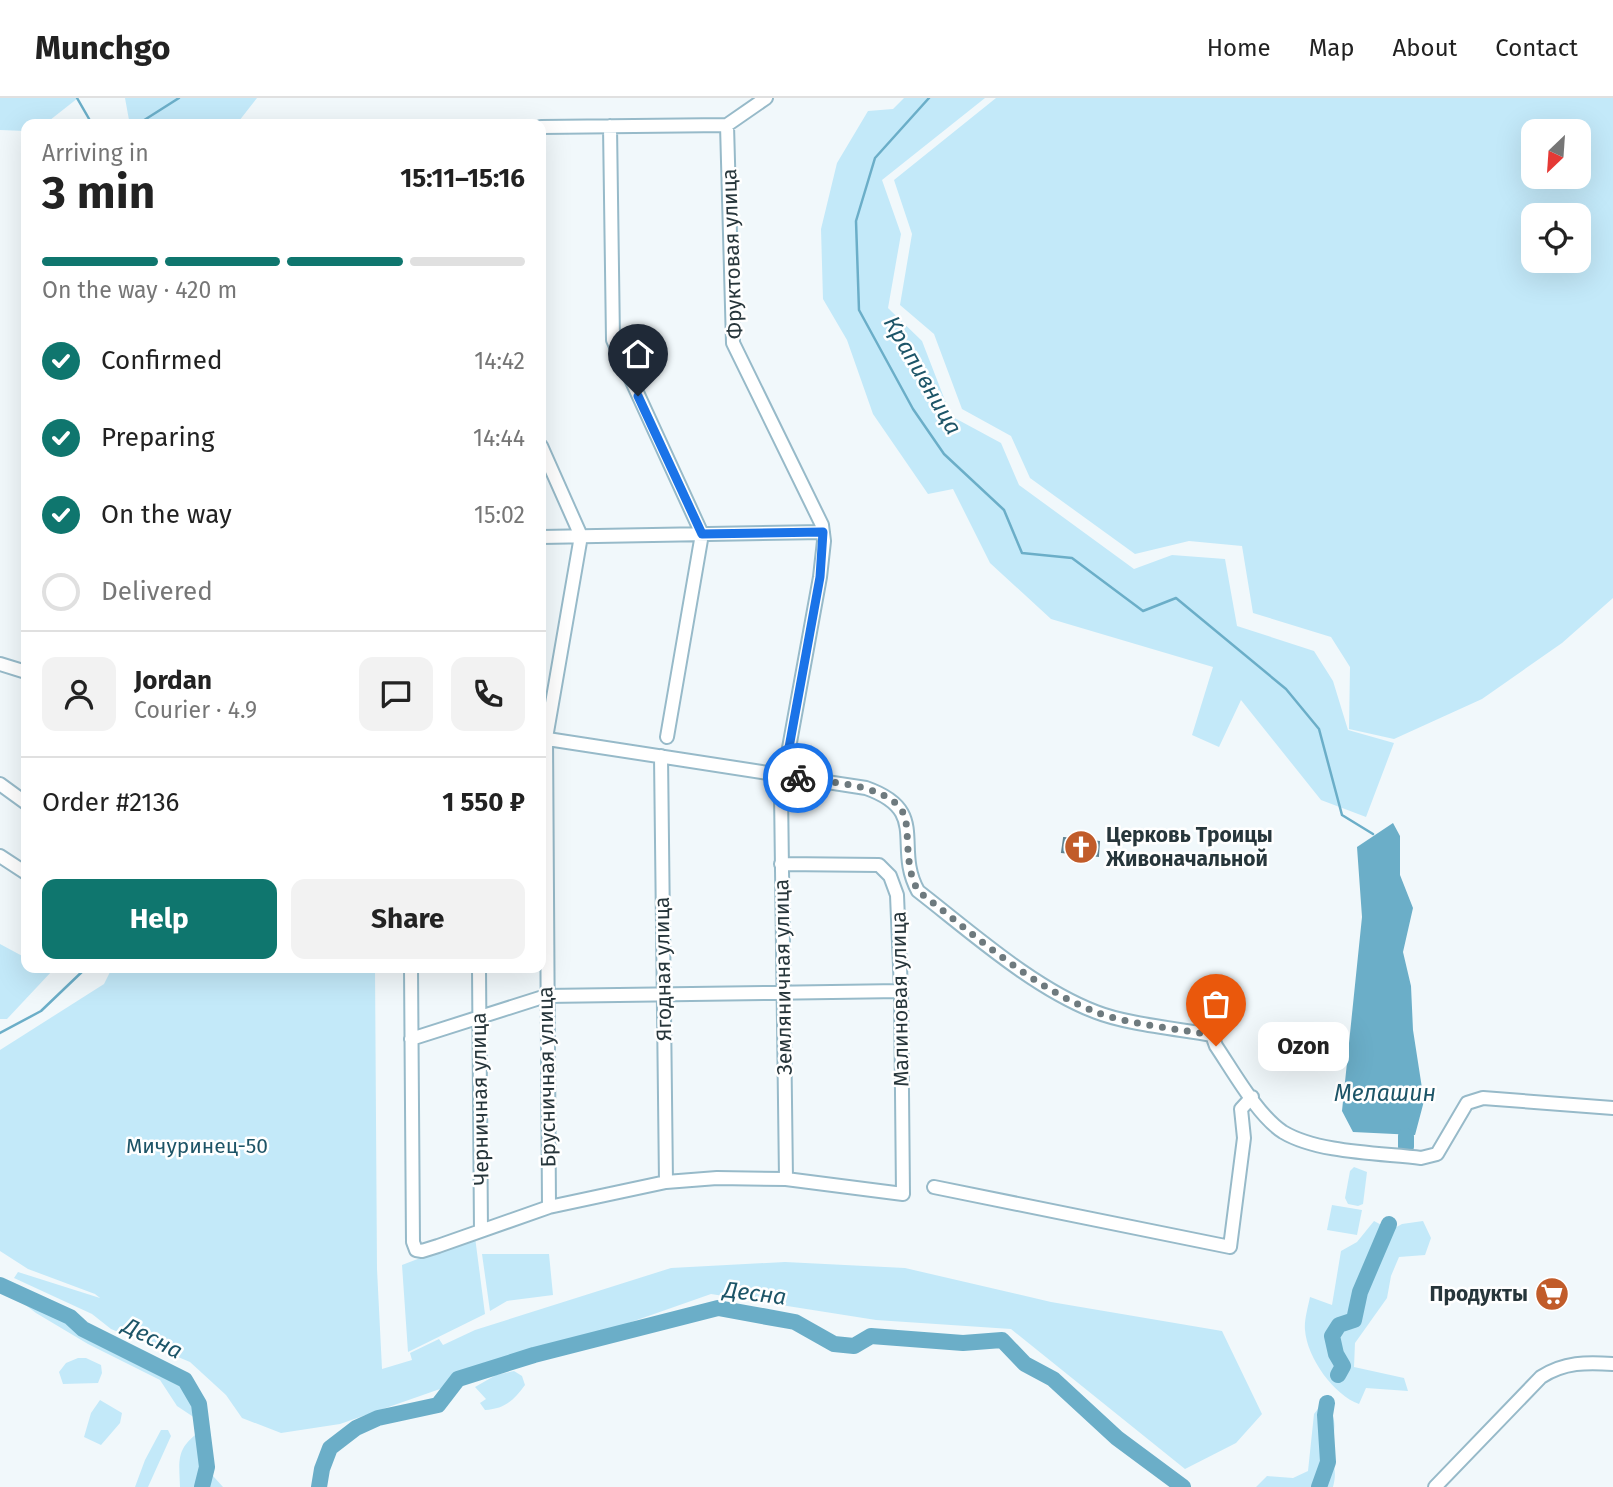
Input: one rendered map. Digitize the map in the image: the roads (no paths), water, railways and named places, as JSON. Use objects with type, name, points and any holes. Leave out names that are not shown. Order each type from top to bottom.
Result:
[{"type":"street","points":[[546,127],[727,125],[766,98]]},
{"type":"street","name":"Фруктовая улица","points":[[727,125],[732,338],[823,532],[820,577],[784,775]]},
{"type":"street","points":[[610,126],[613,341],[702,534],[667,737]]},
{"type":"street","points":[[546,457],[581,536]]},
{"type":"street","points":[[546,537],[823,532]]},
{"type":"street","name":"Брусничная улица","points":[[546,722],[581,536]]},
{"type":"street","points":[[0,664],[21,670]]},
{"type":"street","points":[[546,738],[866,788],[883,794],[901,808],[906,819],[909,875],[918,891],[1003,957],[1074,1003],[1099,1013],[1212,1035],[1216,1046],[1266,1117],[1283,1132],[1315,1145],[1421,1158],[1437,1154],[1467,1103],[1483,1098],[1613,1108]]},
{"type":"street","name":"Ягодная улица","points":[[661,756],[666,1182]]},
{"type":"street","name":"Земляничная улица","points":[[784,775],[781,792],[786,1179]]},
{"type":"street","points":[[0,784],[21,799]]},
{"type":"street","points":[[0,856],[21,870]]},
{"type":"street","name":"Малиновая улица","points":[[782,864],[879,865],[890,876],[897,895],[903,1194],[786,1179]]},
{"type":"street","points":[[411,973],[413,1242],[416,1250],[422,1251],[549,1207],[666,1182],[717,1178],[786,1179]]},
{"type":"street","name":"Черничная улица","points":[[478,973],[481,1231]]},
{"type":"street","name":"Брусничная улица","points":[[546,973],[549,1207]]},
{"type":"street","points":[[411,1039],[546,996],[901,990]]},
{"type":"street","points":[[934,1187],[1230,1247],[1244,1138],[1241,1109],[1252,1097]]},
{"type":"street","points":[[1435,1487],[1541,1377],[1556,1367],[1587,1362],[1613,1364]]},
{"type":"water","name":"Мелашин","points":[[1393,823],[1400,836],[1400,875],[1413,908],[1403,952],[1411,986],[1413,1030],[1424,1101],[1415,1135],[1353,1132],[1342,1111],[1362,917],[1357,847]]},
{"type":"waterway","points":[[77,98],[89,119]]},
{"type":"waterway","points":[[146,119],[179,98]]},
{"type":"waterway","name":"Крапивница","points":[[929,98],[875,158],[856,221],[859,310],[913,409],[944,454],[1004,510],[1022,553],[1072,558],[1143,611],[1176,598],[1286,689],[1319,729],[1342,815],[1373,834]]},
{"type":"waterway","points":[[0,1033],[41,1011],[81,973]]},
{"type":"waterway","name":"Крапивница","points":[[1406,1136],[1406,1147]]},
{"type":"waterway","name":"Крапивница","points":[[1338,1375],[1343,1366],[1336,1354],[1332,1336],[1339,1325],[1354,1320],[1360,1292],[1389,1224]]},
{"type":"waterway","name":"Десна","points":[[0,1285],[70,1317],[83,1329],[185,1380],[199,1404],[207,1467],[202,1487]]},
{"type":"waterway","name":"Десна","points":[[319,1487],[330,1448],[356,1428],[378,1418],[438,1405],[458,1379],[534,1355],[718,1308],[795,1322],[834,1344],[854,1346],[871,1336],[963,1343],[1002,1340],[1025,1364],[1053,1379],[1117,1438],[1183,1487]]},
{"type":"waterway","name":"Крапивница","points":[[1319,1487],[1328,1462],[1325,1415],[1327,1403]]},
{"type":"place","name":"Церковь Троицы Живоначальной","points":[[1081,847]]},
{"type":"place","name":"Ozon","points":[[1216,1046]]},
{"type":"place","name":"Продукты","points":[[1552,1294]]},
{"type":"park label","name":"Мичуринец-50","points":[[197,1146]]}]
